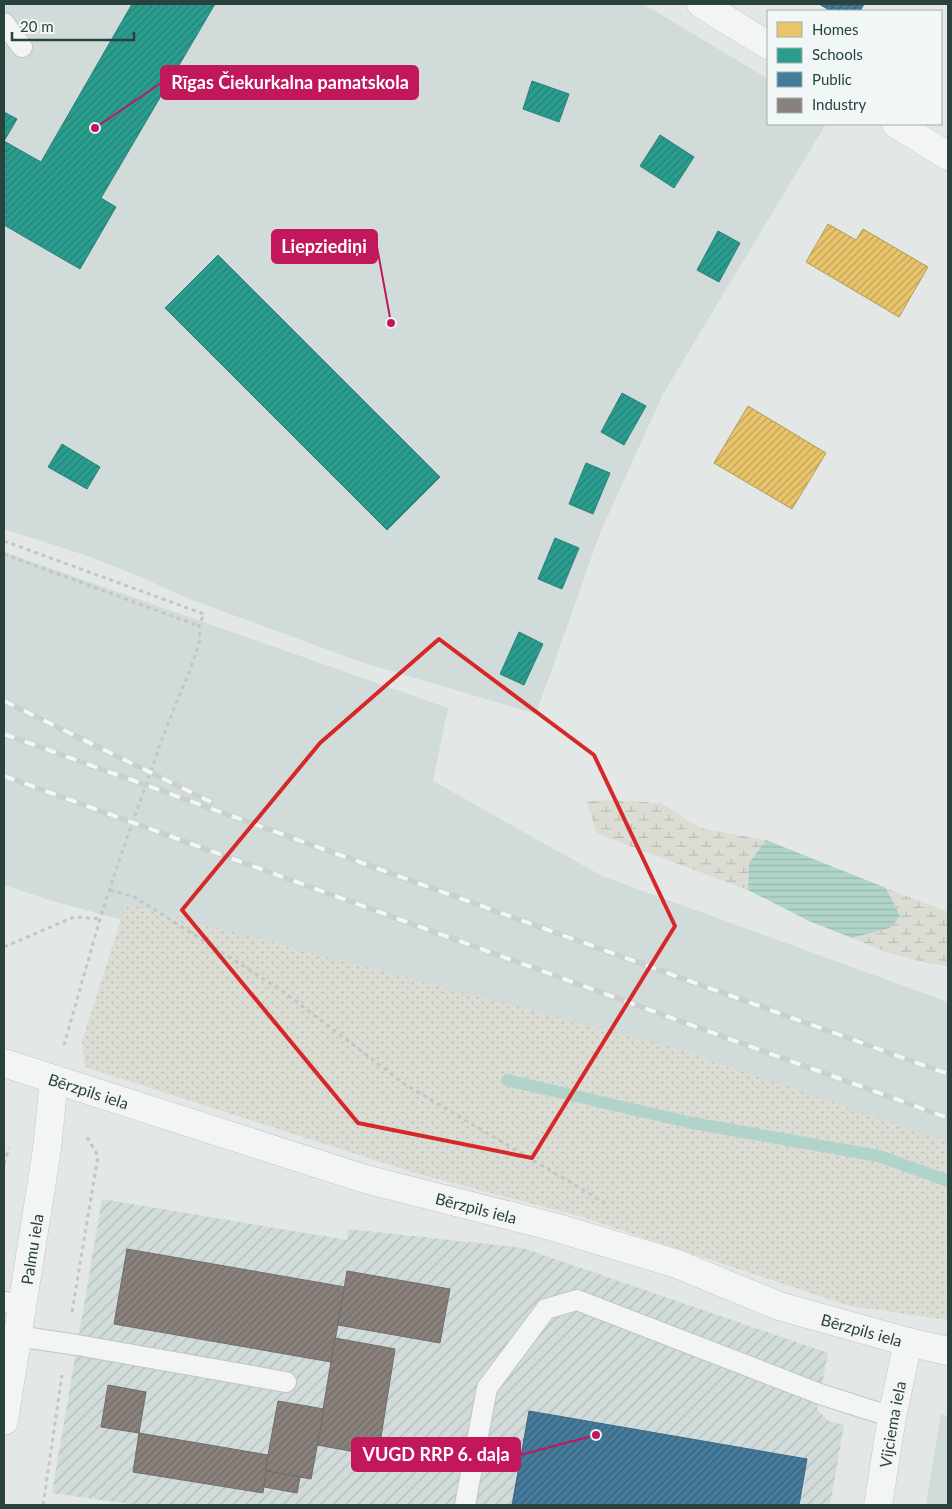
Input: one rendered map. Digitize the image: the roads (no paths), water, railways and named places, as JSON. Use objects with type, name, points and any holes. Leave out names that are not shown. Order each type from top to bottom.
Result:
[{"type":"street","points":[[701,4],[767,44]]},
{"type":"street","points":[[898,125],[948,156]]},
{"type":"street","name":"Bērzpils iela","points":[[4,1063],[365,1179],[554,1227],[677,1264],[779,1306],[908,1342],[948,1351]]},
{"type":"street","name":"Palmu iela","points":[[4,1420],[17,1336],[13,1303],[48,1149],[54,1079]]},
{"type":"street","name":"Vijciema iela","points":[[878,1505],[892,1417],[908,1342]]},
{"type":"lane","points":[[4,23],[22,47]]},
{"type":"lane","points":[[465,1505],[487,1388],[546,1309],[578,1300],[820,1394],[892,1417]]},
{"type":"lane","points":[[17,1336],[67,1343],[286,1382]]},
{"type":"waterway","points":[[507,1080],[692,1123],[879,1156],[948,1181]]},
{"type":"railway","points":[[4,701],[211,802]]},
{"type":"railway","points":[[4,734],[948,1074]]},
{"type":"railway","points":[[4,776],[948,1118]]},
{"type":"place","name":"Rīgas Čiekurkalna pamatskola","points":[[95,128]]},
{"type":"place","name":"Liepziediņi","points":[[391,323]]},
{"type":"place","name":"VUGD RRP 6. daļa","points":[[596,1435]]}]
